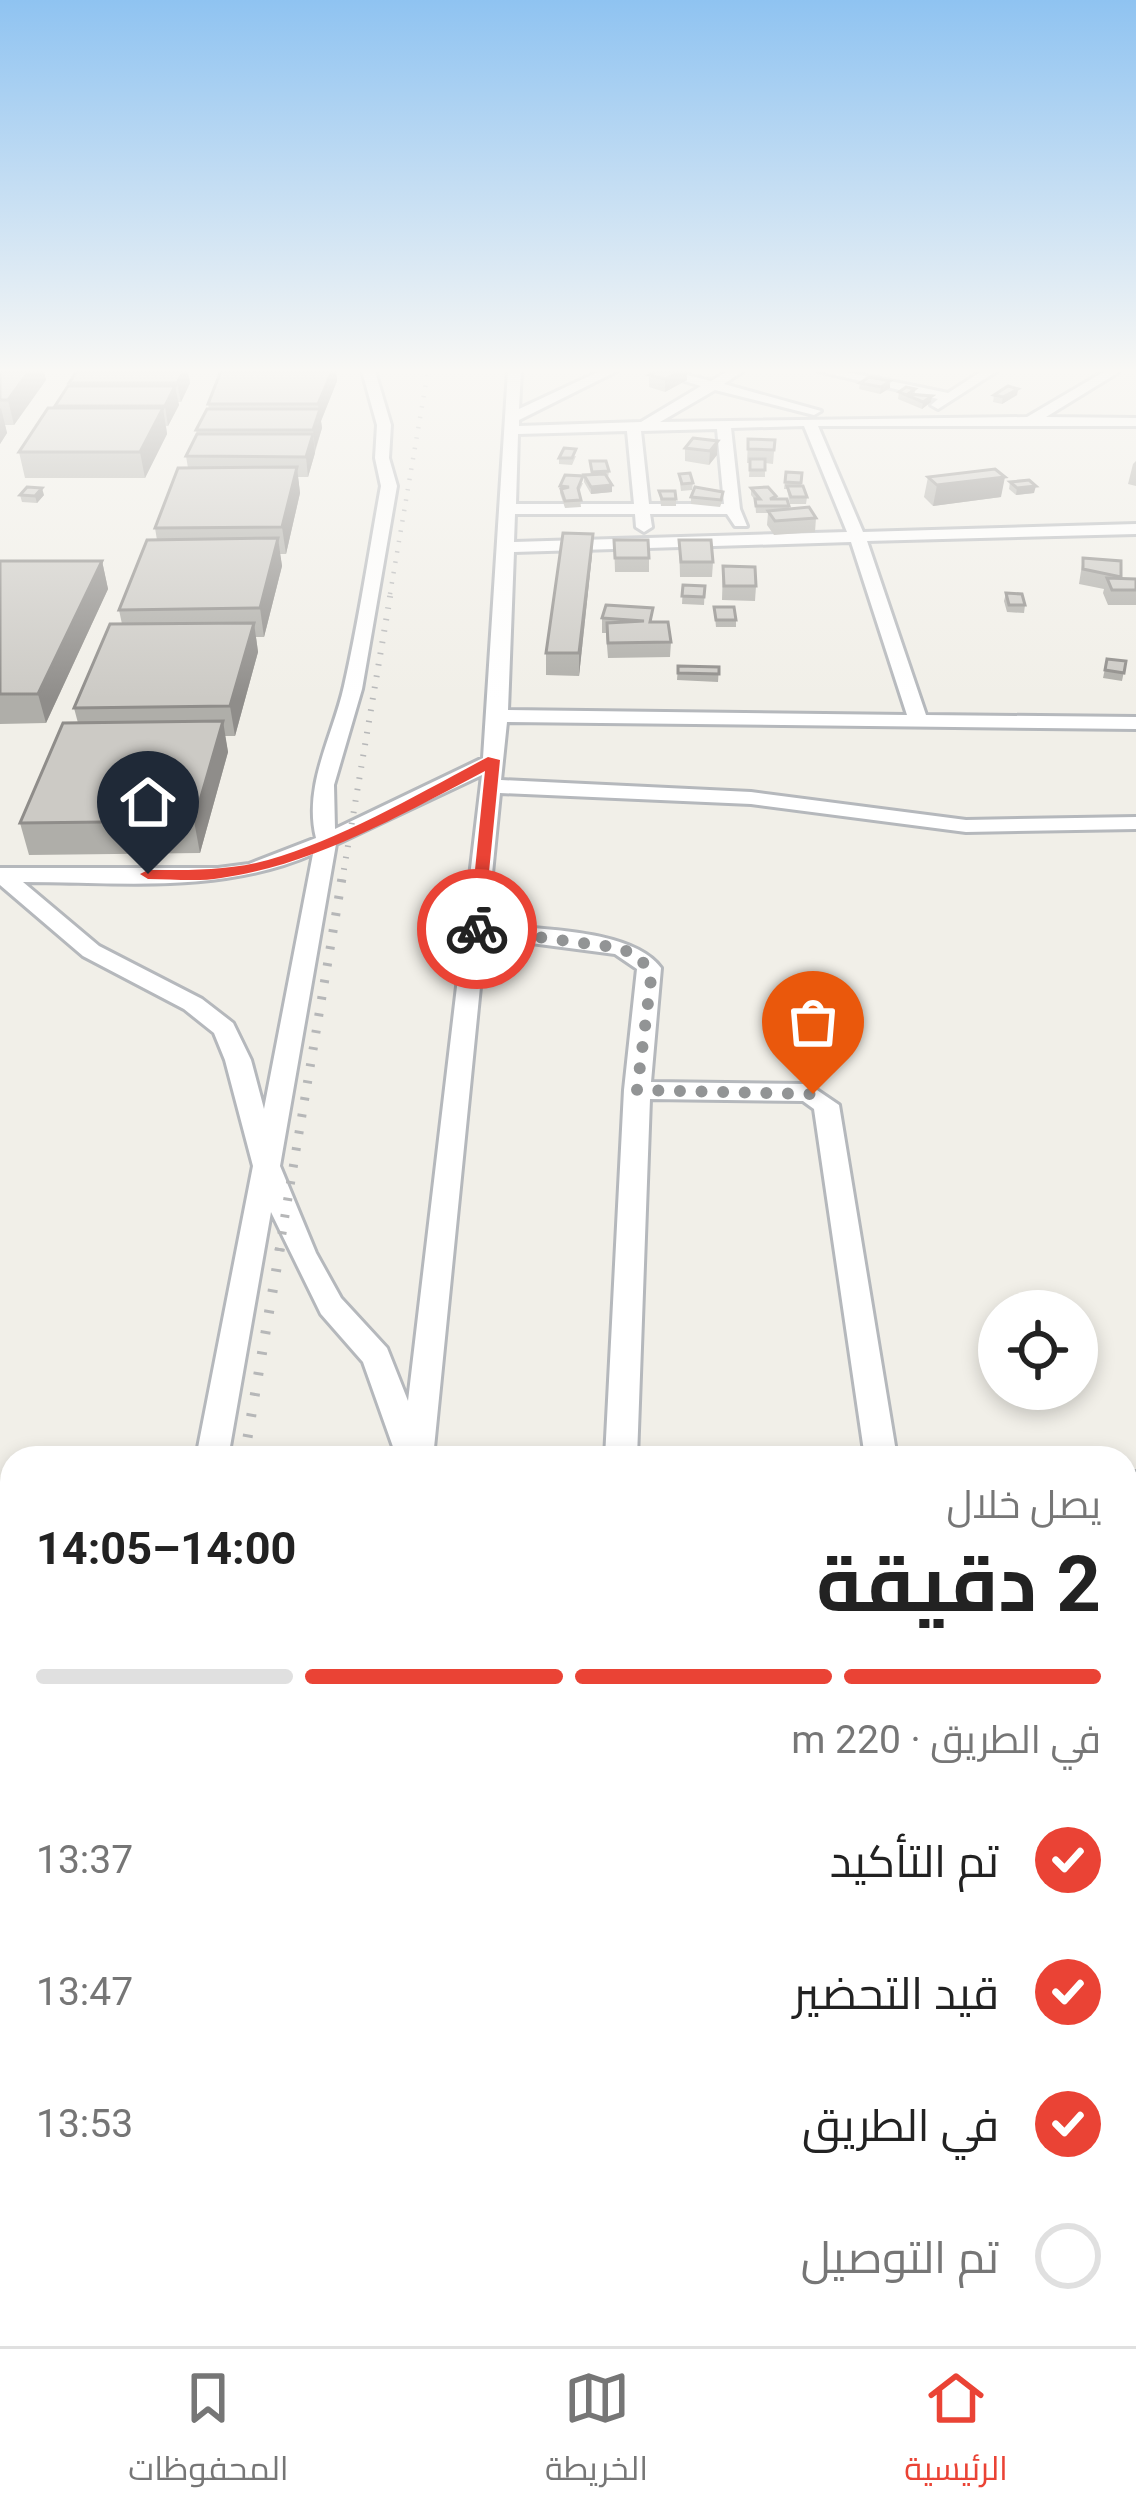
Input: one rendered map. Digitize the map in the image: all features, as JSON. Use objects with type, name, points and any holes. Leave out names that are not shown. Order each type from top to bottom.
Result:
[{"type":"street","points":[[214,1446],[327,838],[322,819],[324,785],[353,689],[387,480]]},
{"type":"street","points":[[416,1446],[498,716],[507,480]]},
{"type":"street","points":[[641,480],[645,543]]},
{"type":"street","points":[[729,480],[732,509],[756,540]]},
{"type":"street","points":[[834,480],[917,720]]},
{"type":"street","points":[[506,509],[732,509]]},
{"type":"street","points":[[504,547],[1136,529]]},
{"type":"street","points":[[498,716],[1136,723]]},
{"type":"street","points":[[1,875],[218,874],[275,863],[404,808],[493,760]]},
{"type":"street","points":[[491,786],[751,798],[966,826],[1136,823]]},
{"type":"street","points":[[1,875],[91,951],[194,1004],[224,1029],[266,1165],[319,1288],[376,1356],[410,1446]]},
{"type":"street","points":[[474,929],[620,948],[641,958],[651,979],[637,1090],[622,1446]]},
{"type":"street","points":[[637,1090],[808,1093],[826,1105],[879,1446]]},
{"type":"building","points":[[173,480],[294,480],[282,527],[155,528]]},
{"type":"building","points":[[563,480],[581,480],[581,500],[565,501],[561,489],[569,487],[560,486]]},
{"type":"building","points":[[587,480],[609,480],[612,485],[591,487]]},
{"type":"building","points":[[932,480],[975,480],[937,485]]},
{"type":"building","points":[[1030,480],[1036,486],[1017,488],[1010,482]]},
{"type":"building","points":[[787,486],[803,486],[807,497],[791,497]]},
{"type":"building","points":[[27,487],[42,488],[35,496],[20,495]]},
{"type":"building","points":[[695,487],[723,492],[721,500],[691,497]]},
{"type":"building","points":[[768,487],[776,496],[770,499],[787,499],[789,506],[756,506],[755,499],[760,499],[751,488]]},
{"type":"building","points":[[659,491],[675,491],[676,499],[662,499]]},
{"type":"building","points":[[809,507],[816,518],[775,521],[768,511]]},
{"type":"building","points":[[563,533],[593,534],[579,653],[546,653]]},
{"type":"building","points":[[278,538],[260,608],[119,610],[147,540]]},
{"type":"building","points":[[614,540],[648,540],[649,558],[615,558]]},
{"type":"building","points":[[679,540],[711,540],[713,562],[681,562]]},
{"type":"building","points":[[1083,558],[1121,561],[1121,577],[1083,569]]},
{"type":"building","points":[[0,561],[102,561],[38,694],[0,694]]},
{"type":"building","points":[[723,566],[755,567],[756,586],[724,586]]},
{"type":"building","points":[[1107,578],[1136,579],[1136,590],[1112,590]]},
{"type":"building","points":[[683,585],[705,586],[704,597],[682,596]]},
{"type":"building","points":[[1006,593],[1022,594],[1025,605],[1009,605]]},
{"type":"building","points":[[606,605],[653,608],[650,622],[668,622],[671,642],[608,643],[607,623],[644,621],[602,618]]},
{"type":"building","points":[[714,607],[734,607],[736,620],[716,620]]},
{"type":"building","points":[[254,623],[230,706],[74,708],[110,624]]},
{"type":"building","points":[[1107,659],[1126,661],[1124,673],[1105,670]]},
{"type":"building","points":[[678,666],[719,667],[719,674],[678,673]]},
{"type":"building","points":[[223,721],[194,821],[20,823],[63,723]]},
{"type":"railway","points":[[390,594],[409,480]]},
{"type":"railway","points":[[342,881],[391,591]]},
{"type":"railway","points":[[279,1251],[342,878]]},
{"type":"railway","points":[[246,1446],[280,1248]]},
{"type":"way so far","points":[[477,929],[620,948],[641,958],[651,979],[637,1090],[813,1094]]},
{"type":"route","points":[[148,874],[218,874],[275,863],[404,808],[493,760],[477,929]]}]
